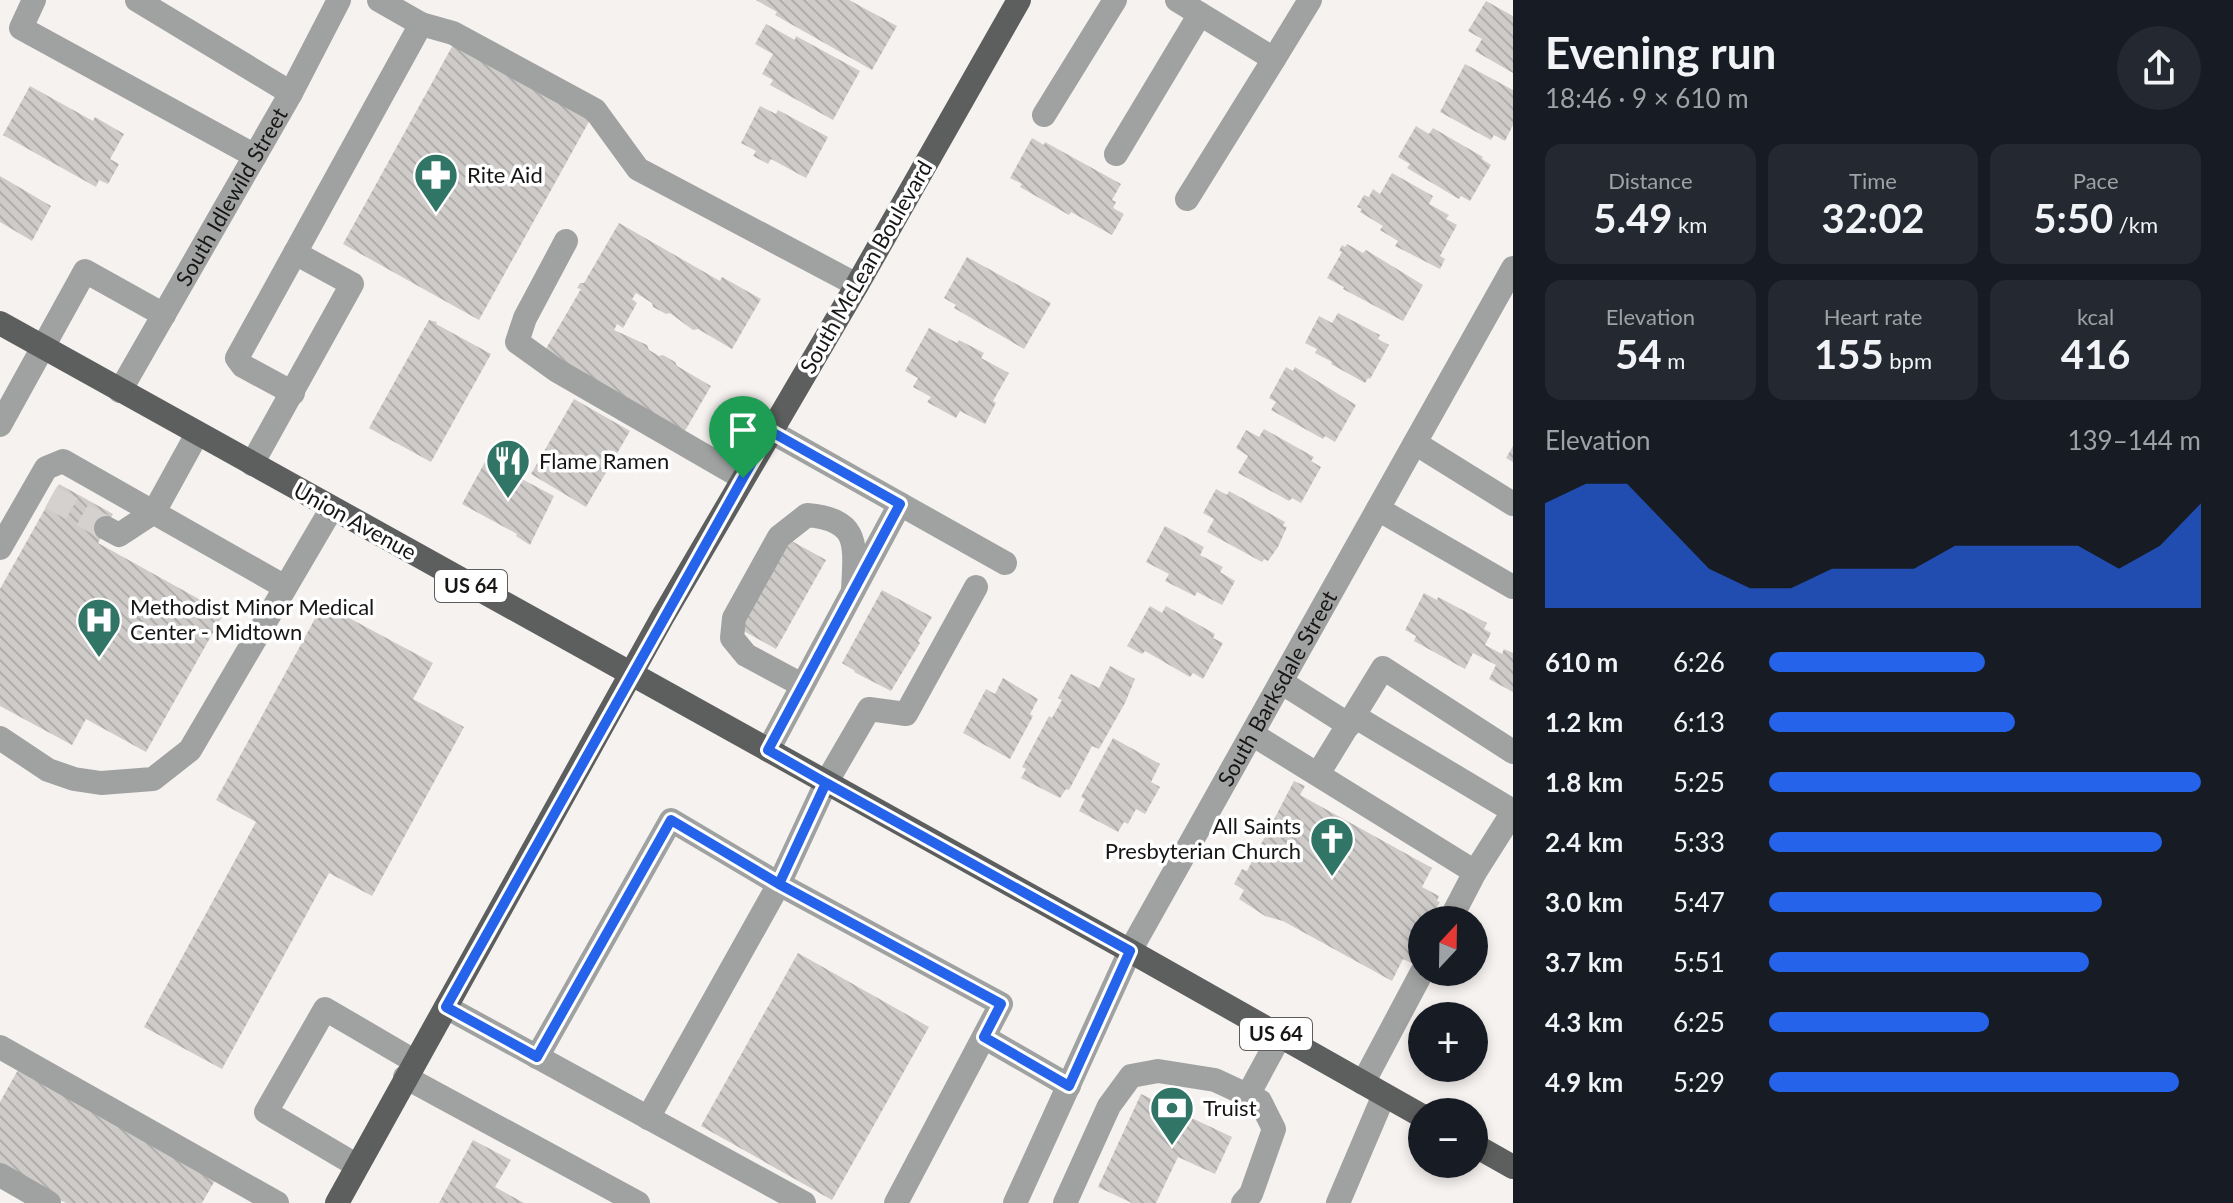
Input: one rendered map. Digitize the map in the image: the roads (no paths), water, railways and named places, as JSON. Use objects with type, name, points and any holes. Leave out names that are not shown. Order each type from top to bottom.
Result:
[{"type":"main road","name":"South McLean Boulevard","points":[[338,1203],[356,1165],[631,674],[1019,0]]},
{"type":"main road","name":"Union Avenue","points":[[0,323],[1408,1108]]},
{"type":"main road","points":[[1488,1153],[1513,1167]]},
{"type":"street","points":[[34,0],[21,28],[255,156]]},
{"type":"street","points":[[137,0],[291,93]]},
{"type":"street","name":"South Idlewild Street","points":[[120,391],[291,93],[339,0]]},
{"type":"street","points":[[379,0],[421,24],[453,33],[595,110],[638,169],[857,285]]},
{"type":"street","points":[[1044,115],[1115,0]]},
{"type":"street","points":[[1177,0],[1274,59]]},
{"type":"street","points":[[1187,199],[1310,0]]},
{"type":"street","points":[[1116,154],[1200,14]]},
{"type":"street","points":[[293,393],[243,366],[237,358],[421,24]]},
{"type":"street","points":[[566,241],[525,318],[517,342],[556,370],[743,478]]},
{"type":"street","points":[[252,464],[352,284],[295,253]]},
{"type":"street","name":"South Barksdale Street","points":[[1020,1201],[1130,951],[1513,268]]},
{"type":"street","points":[[0,425],[85,271],[164,315]]},
{"type":"street","points":[[770,431],[1005,563]]},
{"type":"street","points":[[106,528],[119,535],[154,512],[197,434]]},
{"type":"street","points":[[1415,443],[1513,504]]},
{"type":"street","points":[[0,548],[43,492],[46,468],[63,461],[285,587]]},
{"type":"street","points":[[768,750],[900,504]]},
{"type":"street","points":[[0,738],[48,770],[74,779],[101,783],[153,779],[190,750],[332,508]]},
{"type":"street","points":[[1378,509],[1513,587]]},
{"type":"street","points":[[802,685],[746,655],[732,638],[734,618],[779,537],[807,515],[831,518],[848,530],[855,549],[853,591]]},
{"type":"street","points":[[648,1118],[779,884],[826,783],[869,709],[906,714],[976,587]]},
{"type":"street","points":[[1318,774],[1383,668],[1503,746]]},
{"type":"street","points":[[1281,682],[1513,812],[1457,906]]},
{"type":"street","points":[[1252,734],[1475,872]]},
{"type":"street","points":[[537,1057],[671,820],[779,884],[1001,1004],[896,1203]]},
{"type":"street","points":[[1338,1203],[1374,1089],[1416,986]]},
{"type":"street","points":[[446,1007],[804,1203]]},
{"type":"street","points":[[356,1165],[266,1112],[325,1009],[410,1069],[638,1203]]},
{"type":"street","points":[[1248,1095],[1280,1036]]},
{"type":"street","points":[[984,1037],[1069,1086]]},
{"type":"street","points":[[0,1047],[277,1203]]},
{"type":"street","points":[[1065,1203],[1109,1106],[1131,1076],[1158,1071],[1215,1080],[1260,1101],[1274,1129],[1251,1194],[1243,1203]]},
{"type":"street","points":[[0,1175],[49,1203]]},
{"type":"tunnel","points":[[51,497],[106,528]]},
{"type":"place","name":"Rite Aid","points":[[436,214]]},
{"type":"place","name":"Flame Ramen","points":[[508,500]]},
{"type":"place","name":"Methodist Minor Medical Center - Midtown","points":[[99,659]]},
{"type":"place","name":"All Saints Presbyterian Church","points":[[1332,878]]},
{"type":"place","name":"Truist","points":[[1172,1147]]}]
